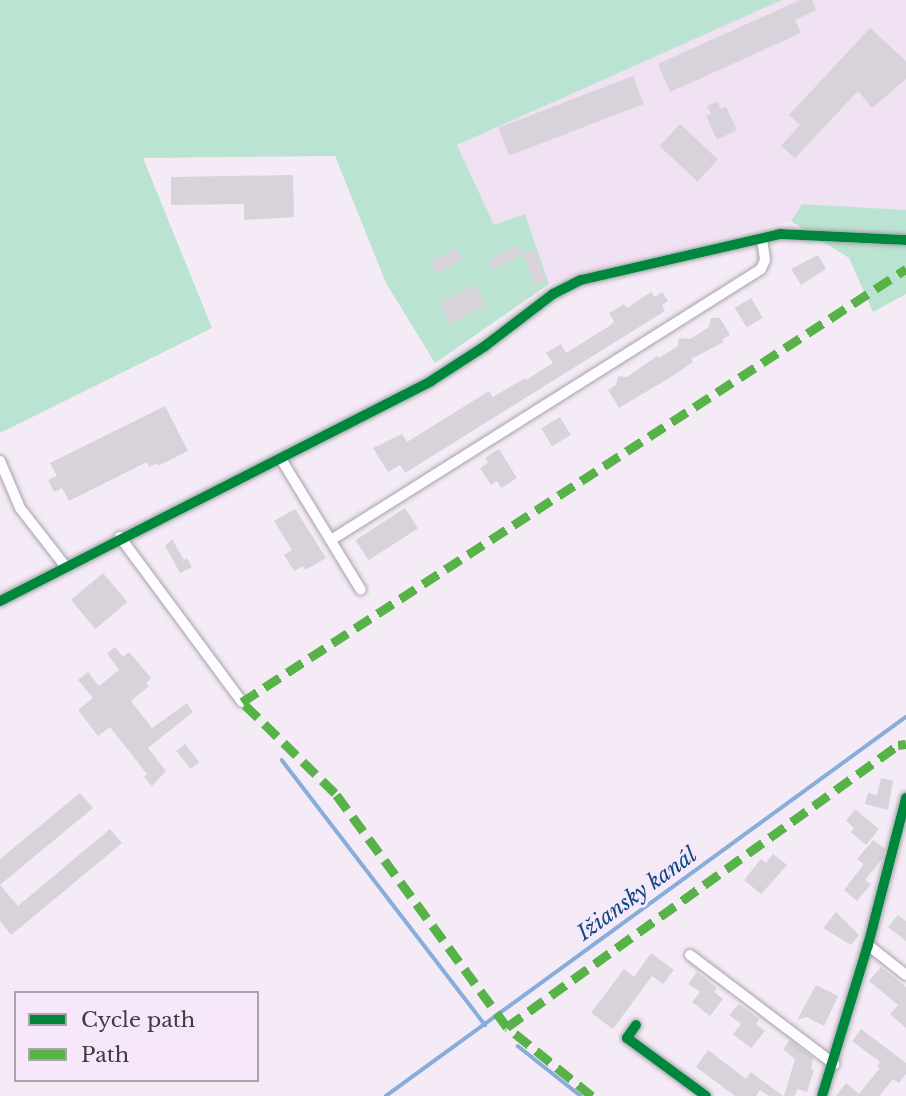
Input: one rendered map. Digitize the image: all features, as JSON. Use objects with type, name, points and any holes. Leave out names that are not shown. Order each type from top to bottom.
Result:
[{"type":"street","points":[[0,601],[120,537],[281,459],[431,381],[485,346],[553,294],[581,280],[762,238],[807,233],[906,240]]},
{"type":"street","points":[[331,540],[761,270],[765,260],[762,238]]},
{"type":"street","points":[[281,459],[361,590]]},
{"type":"street","points":[[0,461],[20,508],[66,567]]},
{"type":"street","points":[[120,537],[242,702]]},
{"type":"street","points":[[822,1096],[834,1064],[904,818],[906,798]]},
{"type":"street","points":[[868,945],[906,975]]},
{"type":"street","points":[[690,956],[834,1064]]},
{"type":"street","points":[[636,1025],[627,1038],[706,1096]]},
{"type":"shaded area","points":[[782,0],[906,0],[906,210],[802,204],[791,221],[580,272],[549,284],[525,215],[494,225],[457,145]]},
{"type":"green space","points":[[0,0],[782,0],[457,145],[494,225],[525,214],[549,284],[435,363],[386,283],[335,156],[143,158],[212,328],[0,433]]},
{"type":"green space","points":[[802,204],[906,210],[906,294],[873,312],[849,258],[791,221]]},
{"type":"building","points":[[800,0],[812,0],[816,10],[795,20],[801,33],[670,92],[658,64]]},
{"type":"building","points":[[870,28],[906,61],[906,79],[872,108],[858,91],[795,158],[781,146],[800,125],[789,115]]},
{"type":"building","points":[[633,76],[644,104],[509,156],[499,128]]},
{"type":"building","points":[[717,101],[721,109],[726,107],[737,130],[717,140],[706,116],[711,114],[707,106]]},
{"type":"building","points":[[680,124],[718,159],[698,181],[660,146]]},
{"type":"building","points":[[293,175],[294,217],[244,220],[244,204],[171,205],[171,177]]},
{"type":"building","points":[[518,245],[523,255],[493,270],[488,260]]},
{"type":"building","points":[[457,248],[463,260],[436,273],[430,262]]},
{"type":"building","points":[[535,249],[546,281],[535,285],[524,253]]},
{"type":"building","points":[[818,255],[826,269],[801,285],[791,269]]},
{"type":"building","points":[[475,284],[486,304],[450,324],[439,304]]},
{"type":"building","points":[[651,292],[655,297],[662,292],[668,301],[662,305],[665,311],[405,473],[400,465],[388,472],[373,448],[402,434],[407,442],[489,391],[493,397],[525,378],[526,380],[553,363],[546,353],[561,344],[566,353],[611,325],[614,321],[609,313],[624,304],[627,308]]},
{"type":"building","points":[[751,298],[763,318],[747,328],[735,308]]},
{"type":"building","points":[[711,318],[720,318],[730,335],[722,340],[724,342],[691,359],[693,362],[671,377],[619,408],[608,390],[616,385],[618,376],[627,377],[657,356],[659,358],[678,346],[679,338],[690,339],[709,327]]},
{"type":"building","points":[[165,406],[188,451],[158,466],[157,463],[149,467],[147,462],[69,501],[62,488],[54,492],[48,480],[57,476],[50,463]]},
{"type":"building","points":[[560,417],[571,435],[552,446],[541,428]]},
{"type":"building","points":[[499,449],[517,478],[501,488],[497,481],[491,485],[480,468],[488,463],[485,458]]},
{"type":"building","points":[[405,508],[418,528],[369,560],[356,540]]},
{"type":"building","points":[[295,509],[326,558],[305,570],[303,566],[294,571],[284,555],[292,550],[274,521]]},
{"type":"building","points":[[172,539],[184,560],[187,558],[192,567],[180,573],[165,546]]},
{"type":"building","points":[[103,573],[127,602],[95,629],[71,600]]},
{"type":"building","points":[[115,647],[123,657],[129,652],[151,678],[146,683],[149,686],[131,701],[152,728],[187,703],[193,712],[148,748],[166,771],[152,786],[144,777],[147,774],[110,727],[98,736],[78,710],[93,698],[78,680],[88,672],[99,686],[119,670],[107,653]]},
{"type":"building","points":[[185,744],[199,762],[190,769],[176,751]]},
{"type":"building","points":[[881,778],[893,781],[888,810],[865,804],[868,793],[877,795]]},
{"type":"building","points":[[80,793],[93,808],[0,885],[0,859]]},
{"type":"building","points":[[855,809],[879,829],[866,845],[851,832],[854,828],[846,821]]},
{"type":"building","points":[[110,829],[122,843],[11,935],[0,921],[0,885],[18,906]]},
{"type":"building","points":[[873,840],[885,849],[882,859],[865,880],[871,884],[857,901],[844,890],[864,864],[857,859]]},
{"type":"building","points":[[773,854],[787,865],[761,894],[744,880],[761,859],[766,863]]},
{"type":"building","points":[[836,912],[859,935],[851,945],[823,928]]},
{"type":"building","points":[[898,915],[906,921],[906,941],[888,927]]},
{"type":"building","points":[[651,953],[674,970],[663,984],[652,976],[613,1029],[591,1013],[624,969],[634,977]]},
{"type":"building","points":[[881,967],[906,987],[906,1028],[890,1014],[898,1005],[869,981]]},
{"type":"building","points":[[697,972],[717,988],[714,992],[723,999],[710,1016],[692,1002],[700,992],[688,984]]},
{"type":"building","points":[[816,985],[838,996],[824,1026],[807,1017],[797,1020]]},
{"type":"building","points":[[739,1004],[759,1019],[756,1024],[765,1031],[751,1048],[733,1034],[741,1024],[729,1015]]},
{"type":"building","points":[[861,1029],[906,1063],[906,1074],[899,1083],[893,1079],[879,1096],[836,1096],[846,1083],[859,1094],[880,1068],[877,1066],[880,1062],[852,1041]]},
{"type":"building","points":[[790,1040],[813,1058],[811,1069],[814,1070],[807,1092],[798,1089],[794,1096],[784,1096],[795,1059],[783,1049]]},
{"type":"building","points":[[708,1050],[746,1079],[751,1072],[783,1096],[769,1096],[760,1090],[756,1096],[735,1096],[696,1067]]},
{"type":"waterway","name":"Ižiansky kanál","points":[[386,1096],[906,717]]},
{"type":"waterway","points":[[282,760],[485,1025]]},
{"type":"waterway","points":[[518,1046],[581,1096]]},
{"type":"marked path","points":[[592,1096],[507,1027],[335,793],[242,702],[906,269]]},
{"type":"marked path","points":[[507,1027],[898,745],[906,744]]},
{"type":"cycle path","points":[[0,601],[431,381],[485,346],[553,294],[581,280],[780,234],[906,240]]},
{"type":"cycle path","points":[[822,1096],[868,945],[906,798]]},
{"type":"cycle path","points":[[636,1025],[627,1038],[706,1096]]}]
